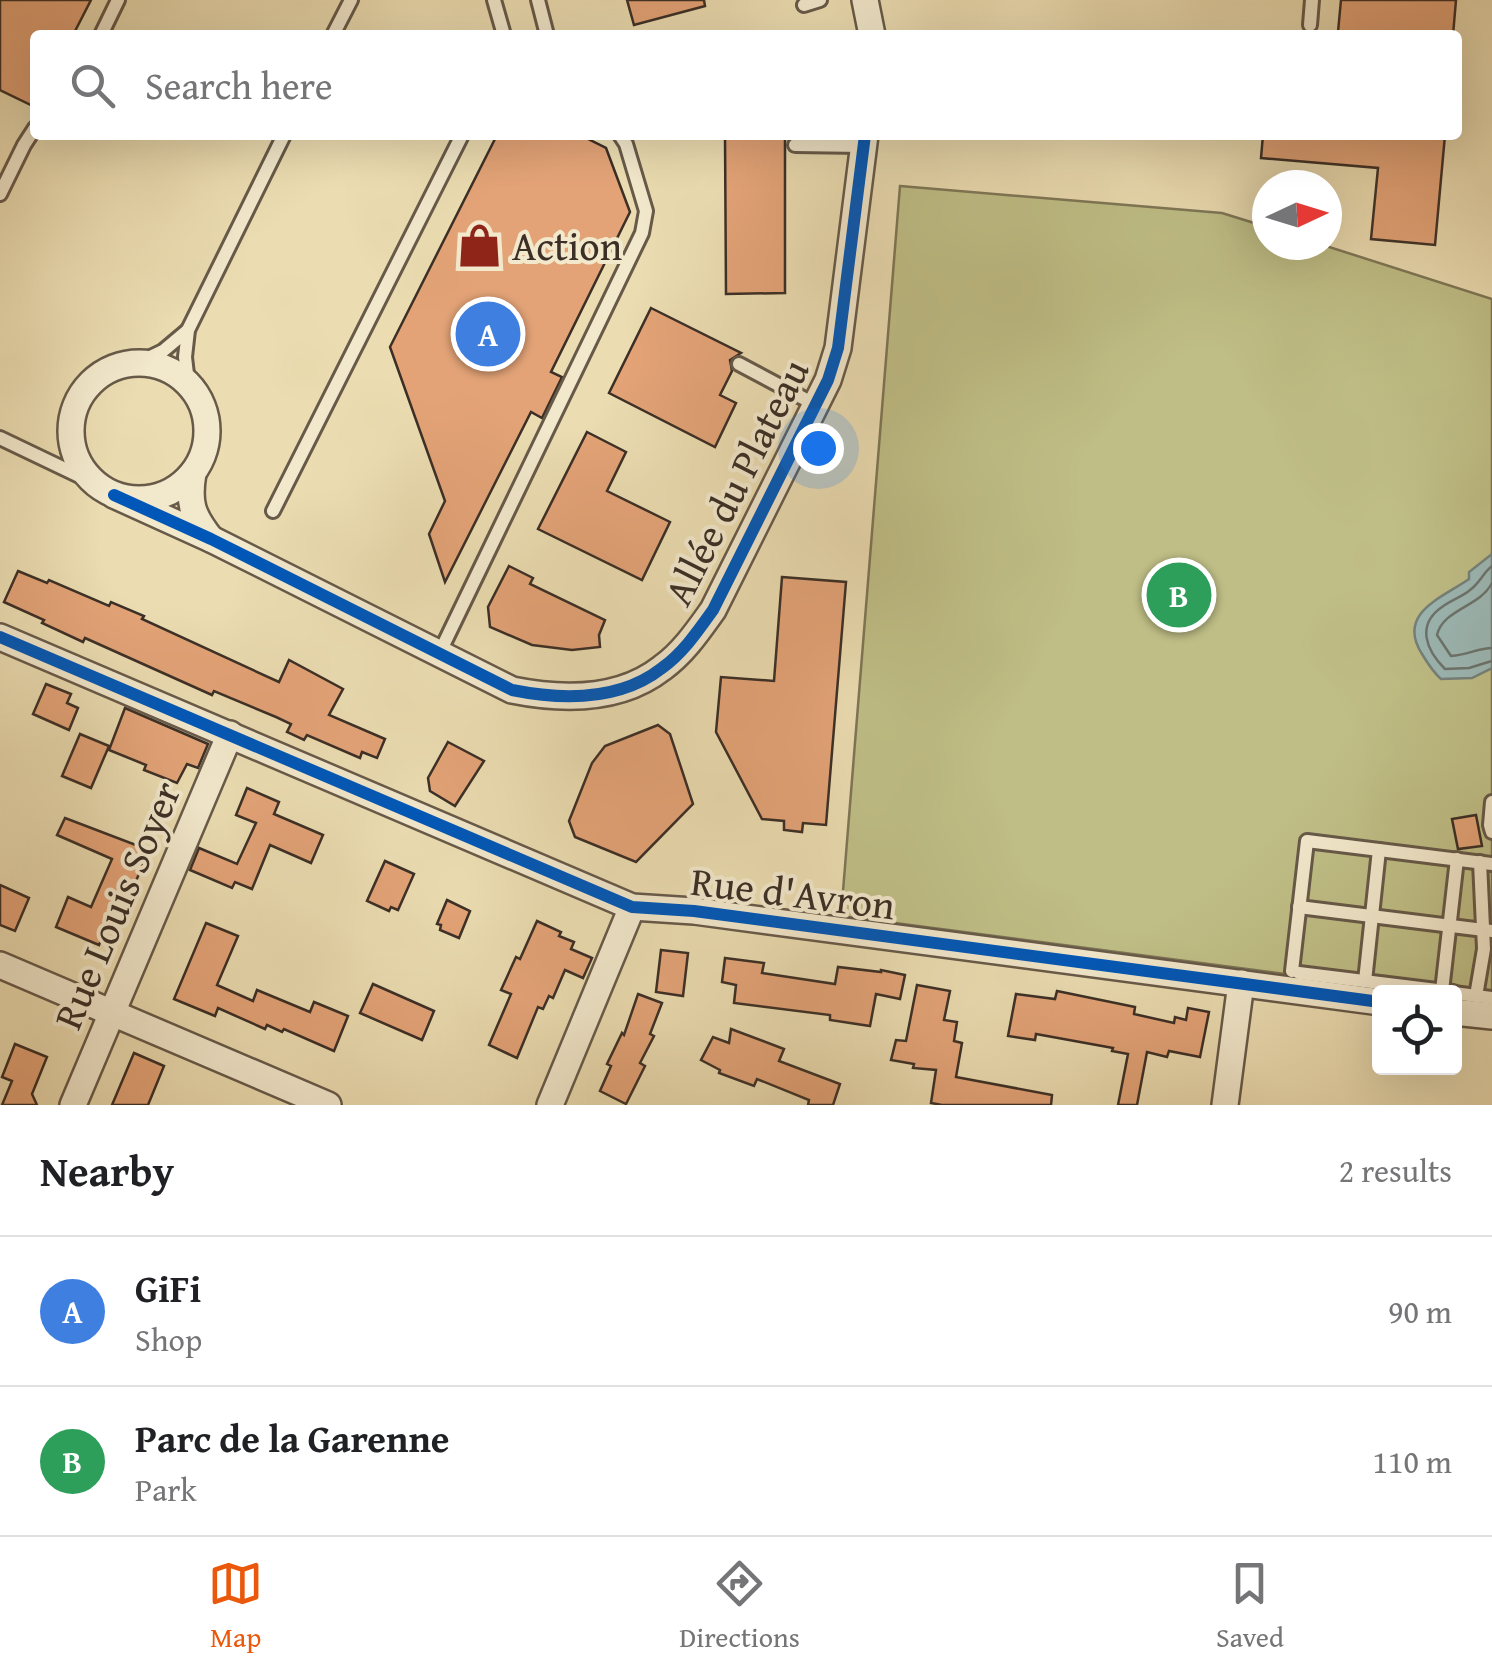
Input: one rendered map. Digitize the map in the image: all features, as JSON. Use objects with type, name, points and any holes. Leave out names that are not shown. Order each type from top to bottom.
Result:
[{"type":"street","points":[[865,0],[871,30]]},
{"type":"street","name":"Allée du Plateau","points":[[104,489],[512,690],[540,696],[580,697],[629,686],[661,670],[689,643],[713,610],[828,380],[838,348],[864,140]]},
{"type":"street","points":[[138,363],[158,364],[188,383],[205,413],[207,434],[193,473],[178,487],[159,497],[136,500],[104,489],[79,465],[72,442],[72,419],[80,397],[94,379],[115,367],[138,363]]},
{"type":"street","points":[[193,473],[190,494],[195,519],[210,540]]},
{"type":"street","name":"Rue d'Avron","points":[[0,636],[632,907],[694,911],[1240,983],[1372,992]]},
{"type":"street","name":"Rue Louis Soyer","points":[[74,1105],[230,734]]},
{"type":"street","points":[[550,1105],[632,907]]},
{"type":"street","points":[[0,964],[302,1100],[328,1105]]},
{"type":"street","points":[[1225,1105],[1240,983]]},
{"type":"lane","points":[[103,30],[118,0]]},
{"type":"lane","points":[[335,30],[350,0]]},
{"type":"lane","points":[[494,0],[503,30]]},
{"type":"lane","points":[[538,0],[546,30]]},
{"type":"lane","points":[[804,5],[820,0]]},
{"type":"lane","points":[[1310,25],[1312,0]]},
{"type":"lane","points":[[0,194],[30,135]]},
{"type":"lane","points":[[188,383],[188,330],[282,140]]},
{"type":"lane","points":[[273,512],[459,140]]},
{"type":"lane","points":[[439,654],[642,233],[646,211],[623,140]]},
{"type":"lane","points":[[794,146],[864,140]]},
{"type":"lane","points":[[138,363],[188,330]]},
{"type":"lane","points":[[739,364],[816,405]]},
{"type":"lane","points":[[0,438],[104,489]]},
{"type":"lane","points":[[1492,802],[1492,832]]},
{"type":"lane","points":[[1372,992],[1295,972],[1307,841],[1486,863],[1484,1006]]},
{"type":"lane","points":[[1372,985],[1372,916],[1379,850]]},
{"type":"lane","points":[[1451,985],[1449,926],[1457,859]]},
{"type":"lane","points":[[1299,907],[1488,931]]},
{"type":"lane","points":[[1484,1006],[1492,998]]},
{"type":"shaded area","points":[[900,186],[1222,213],[1252,222],[1252,260],[1342,260],[1342,251],[1492,299],[1492,1001],[1462,997],[1462,985],[1372,985],[841,916]]},
{"type":"water","points":[[1492,554],[1492,668],[1472,678],[1441,679],[1415,640],[1418,617],[1435,600],[1469,579],[1469,572]]},
{"type":"building","points":[[0,0],[91,0],[76,30],[30,30],[30,105],[0,90]]},
{"type":"building","points":[[627,0],[704,0],[705,6],[634,25]]},
{"type":"building","points":[[1341,0],[1456,0],[1453,30],[1338,30]]},
{"type":"building","points":[[494,140],[590,140],[606,148],[630,212],[551,372],[562,377],[542,418],[531,412],[445,582],[429,534],[445,501],[390,347]]},
{"type":"building","points":[[725,140],[785,140],[785,293],[726,294]]},
{"type":"building","points":[[1263,140],[1445,140],[1435,245],[1371,239],[1378,168],[1261,158]]},
{"type":"building","points":[[651,308],[741,353],[730,360],[732,371],[720,395],[736,403],[715,447],[609,393]]},
{"type":"building","points":[[587,432],[626,452],[607,491],[670,522],[642,580],[538,529]]},
{"type":"building","points":[[509,566],[533,578],[530,584],[605,620],[599,635],[600,647],[572,650],[532,645],[490,627],[488,607]]},
{"type":"building","points":[[18,571],[144,616],[142,619],[279,682],[289,660],[343,689],[329,715],[385,739],[377,758],[362,752],[360,758],[307,735],[304,740],[287,732],[291,724],[276,717],[214,691],[212,695],[42,623],[44,620],[4,602]]},
{"type":"building","points":[[782,577],[846,582],[826,825],[803,823],[802,832],[784,830],[784,821],[762,819],[716,732],[721,677],[774,681]]},
{"type":"building","points":[[46,684],[71,694],[67,703],[78,708],[69,730],[33,714]]},
{"type":"building","points":[[125,708],[208,744],[198,768],[187,764],[177,783],[109,750]]},
{"type":"building","points":[[658,725],[670,734],[693,804],[636,862],[575,837],[569,821],[592,763],[605,746]]},
{"type":"building","points":[[80,734],[109,746],[91,788],[62,776]]},
{"type":"building","points":[[448,742],[484,761],[455,806],[430,791],[428,778]]},
{"type":"building","points":[[247,788],[279,802],[274,814],[323,835],[311,863],[270,845],[252,889],[235,882],[232,888],[190,870],[199,848],[237,864],[256,823],[236,815]]},
{"type":"building","points":[[1476,815],[1482,846],[1458,849],[1452,819]]},
{"type":"building","points":[[65,818],[149,850],[131,893],[123,890],[99,945],[56,927],[68,897],[91,907],[112,859],[57,835]]},
{"type":"building","points":[[385,861],[414,874],[398,910],[391,907],[389,911],[367,901]]},
{"type":"building","points":[[0,885],[29,898],[15,931],[0,925]]},
{"type":"building","points":[[447,900],[470,911],[459,938],[440,930],[441,925],[437,924]]},
{"type":"building","points":[[537,921],[561,932],[559,936],[574,942],[571,949],[592,958],[583,978],[565,970],[553,998],[549,996],[543,1009],[538,1007],[517,1058],[489,1045],[511,994],[501,990]]},
{"type":"building","points":[[206,923],[238,936],[217,985],[253,1001],[257,990],[310,1012],[314,1002],[348,1016],[334,1051],[284,1029],[282,1032],[267,1025],[265,1029],[218,1008],[215,1016],[174,999]]},
{"type":"building","points":[[661,950],[688,953],[683,996],[656,992]]},
{"type":"building","points":[[725,958],[764,963],[762,973],[835,984],[838,967],[905,975],[900,999],[876,994],[870,1026],[830,1020],[830,1015],[734,1003],[736,985],[722,982]]},
{"type":"building","points":[[373,984],[434,1011],[422,1040],[360,1013]]},
{"type":"building","points":[[917,985],[950,991],[944,1020],[957,1022],[954,1041],[962,1043],[956,1077],[1052,1095],[1051,1105],[931,1103],[936,1070],[913,1068],[914,1064],[891,1060],[896,1040],[906,1041]]},
{"type":"building","points":[[1057,991],[1135,1007],[1134,1014],[1174,1023],[1175,1017],[1186,1020],[1188,1008],[1209,1012],[1200,1057],[1169,1051],[1167,1057],[1147,1052],[1137,1105],[1118,1105],[1128,1054],[1036,1034],[1035,1040],[1008,1036],[1016,994],[1055,999]]},
{"type":"building","points":[[638,994],[662,1003],[650,1034],[654,1036],[640,1063],[645,1066],[626,1104],[600,1091],[611,1066],[607,1064],[624,1035]]},
{"type":"building","points":[[731,1029],[784,1049],[779,1061],[840,1084],[833,1105],[808,1105],[809,1100],[757,1079],[754,1086],[719,1073],[720,1070],[701,1060],[713,1037],[729,1043]]},
{"type":"building","points":[[15,1044],[47,1057],[32,1094],[37,1105],[2,1105],[12,1081],[2,1077]]},
{"type":"building","points":[[134,1053],[164,1066],[148,1105],[112,1105]]},
{"type":"cycle path","points":[[114,495],[211,539],[512,690],[590,695],[646,679],[677,656],[713,610],[828,380],[838,348],[864,140]]},
{"type":"cycle path","points":[[0,637],[632,907],[694,911],[1372,1001]]},
{"type":"place","name":"Action","points":[[479,246]]},
{"type":"place","name":"GiFi","points":[[488,334]]},
{"type":"place","name":"Parc de la Garenne","points":[[1179,595]]}]
